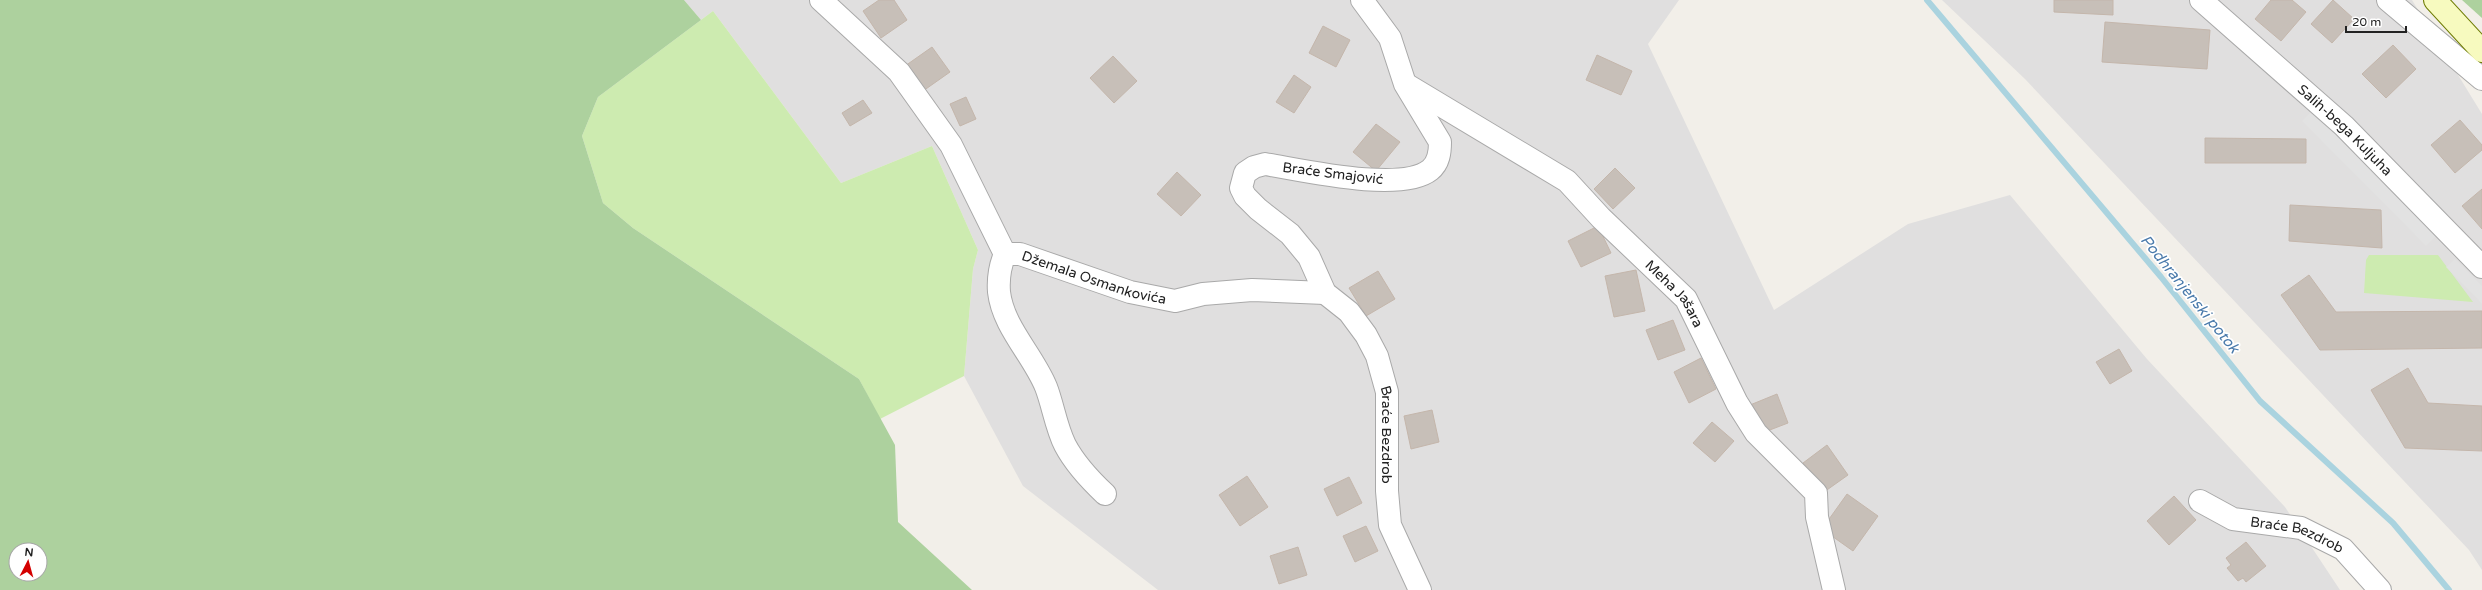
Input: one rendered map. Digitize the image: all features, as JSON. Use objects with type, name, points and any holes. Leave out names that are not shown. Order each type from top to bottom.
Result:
[{"type":"main road","points":[[2435,0],[2482,52]]},
{"type":"street","name":"Džemala Osmankovića","points":[[821,0],[899,72],[952,145],[1005,254],[1000,268],[999,292],[1005,316],[1026,348],[1046,386],[1064,444],[1082,471],[1105,494]]},
{"type":"street","name":"Braće Smajović","points":[[1326,293],[1309,257],[1290,234],[1245,196],[1241,188],[1245,173],[1254,167],[1265,164],[1375,180],[1398,180],[1418,176],[1430,170],[1440,153],[1440,142],[1405,84],[1390,38],[1362,0]]},
{"type":"street","name":"Salih-bega Kuljuha","points":[[2201,0],[2344,126],[2482,267]]},
{"type":"street","points":[[2388,0],[2482,79]]},
{"type":"street","name":"Meha Jašara","points":[[1405,84],[1567,181],[1601,218],[1686,299],[1737,403],[1756,433],[1816,493],[1817,517],[1834,590]]},
{"type":"street","name":"Džemala Osmankovića","points":[[1005,254],[1020,254],[1130,292],[1175,301],[1203,294],[1252,290],[1326,293]]},
{"type":"street","name":"Braće Bezdrob","points":[[1326,293],[1353,318],[1366,335],[1379,362],[1387,392],[1387,491],[1390,525],[1420,590]]},
{"type":"street","name":"Braće Bezdrob","points":[[2200,501],[2233,519],[2301,528],[2343,549],[2380,590]]},
{"type":"shaded area","points":[[684,0],[1679,0],[1648,44],[1774,310],[1908,224],[2010,195],[2147,359],[2285,507],[2340,590],[1158,590],[1023,486],[964,376],[973,269],[978,250],[932,146],[841,183],[713,11],[701,20]]},
{"type":"shaded area","points":[[1942,0],[2412,0],[2482,114],[2482,570],[2469,550],[2025,79]]},
{"type":"shaded area","points":[[2313,110],[2437,235],[2426,246],[2302,121]]},
{"type":"shaded area","points":[[2455,259],[2482,286],[2482,304],[2446,267]]},
{"type":"green space","points":[[0,0],[684,0],[701,20],[598,97],[582,136],[603,203],[633,228],[859,379],[895,445],[898,522],[972,590],[0,590]]},
{"type":"green space","points":[[2462,0],[2482,0],[2482,18]]},
{"type":"green space","points":[[713,11],[841,183],[932,146],[978,250],[973,269],[964,376],[880,419],[859,379],[633,228],[603,203],[582,136],[598,97]]},
{"type":"green space","points":[[2369,255],[2438,255],[2473,302],[2364,293],[2366,260]]},
{"type":"building","points":[[879,0],[894,0],[907,20],[881,38],[863,11]]},
{"type":"building","points":[[2054,0],[2113,0],[2113,15],[2054,12]]},
{"type":"building","points":[[2271,0],[2292,0],[2306,12],[2281,41],[2255,19]]},
{"type":"building","points":[[2333,0],[2354,19],[2332,43],[2311,24]]},
{"type":"building","points":[[2105,22],[2210,30],[2207,69],[2102,62]]},
{"type":"building","points":[[1323,26],[1350,40],[1336,67],[1309,53]]},
{"type":"building","points":[[2393,45],[2416,69],[2386,98],[2362,74]]},
{"type":"building","points":[[932,47],[950,72],[923,91],[905,66]]},
{"type":"building","points":[[1597,55],[1632,71],[1621,95],[1586,80]]},
{"type":"building","points":[[1113,56],[1137,81],[1114,103],[1090,78]]},
{"type":"building","points":[[1294,75],[1311,87],[1294,113],[1276,102]]},
{"type":"building","points":[[966,97],[976,119],[960,126],[950,104]]},
{"type":"building","points":[[863,100],[872,113],[850,126],[842,113]]},
{"type":"building","points":[[2460,120],[2482,145],[2482,150],[2455,173],[2431,145]]},
{"type":"building","points":[[1376,124],[1400,142],[1376,171],[1353,152]]},
{"type":"building","points":[[2205,138],[2306,139],[2306,163],[2205,163]]},
{"type":"building","points":[[1615,168],[1635,188],[1613,209],[1594,189]]},
{"type":"building","points":[[1177,172],[1201,195],[1181,216],[1157,194]]},
{"type":"building","points":[[2482,189],[2482,229],[2462,206]]},
{"type":"building","points":[[2290,205],[2381,210],[2382,248],[2289,241]]},
{"type":"building","points":[[1598,226],[1611,253],[1581,267],[1568,241]]},
{"type":"building","points":[[1636,270],[1645,311],[1614,317],[1605,276]]},
{"type":"building","points":[[1378,271],[1395,299],[1366,316],[1349,288]]},
{"type":"building","points":[[2309,275],[2336,312],[2482,311],[2482,348],[2320,350],[2281,295]]},
{"type":"building","points":[[1673,320],[1685,350],[1658,360],[1646,330]]},
{"type":"building","points":[[2119,349],[2132,371],[2110,384],[2096,362]]},
{"type":"building","points":[[1701,358],[1716,389],[1689,403],[1674,372]]},
{"type":"building","points":[[2408,368],[2428,403],[2482,406],[2482,451],[2405,448],[2371,390]]},
{"type":"building","points":[[1777,394],[1788,423],[1762,433],[1750,405]]},
{"type":"building","points":[[1432,410],[1439,442],[1411,449],[1404,416]]},
{"type":"building","points":[[1712,422],[1734,441],[1715,462],[1693,443]]},
{"type":"building","points":[[1827,445],[1848,475],[1824,492],[1803,463]]},
{"type":"building","points":[[1247,476],[1268,507],[1240,526],[1219,495]]},
{"type":"building","points":[[1349,477],[1362,503],[1337,516],[1324,489]]},
{"type":"building","points":[[1847,494],[1878,516],[1853,551],[1822,529]]},
{"type":"building","points":[[2174,496],[2196,520],[2169,545],[2147,521]]},
{"type":"building","points":[[1366,526],[1378,551],[1355,562],[1343,536]]},
{"type":"building","points":[[2246,542],[2266,566],[2246,582],[2243,578],[2238,581],[2227,568],[2231,565],[2226,558]]},
{"type":"building","points":[[1298,547],[1307,575],[1279,584],[1270,556]]},
{"type":"waterway","name":"Podhranjenski potok","points":[[1927,0],[2161,277],[2260,401],[2393,523],[2449,590]]}]
